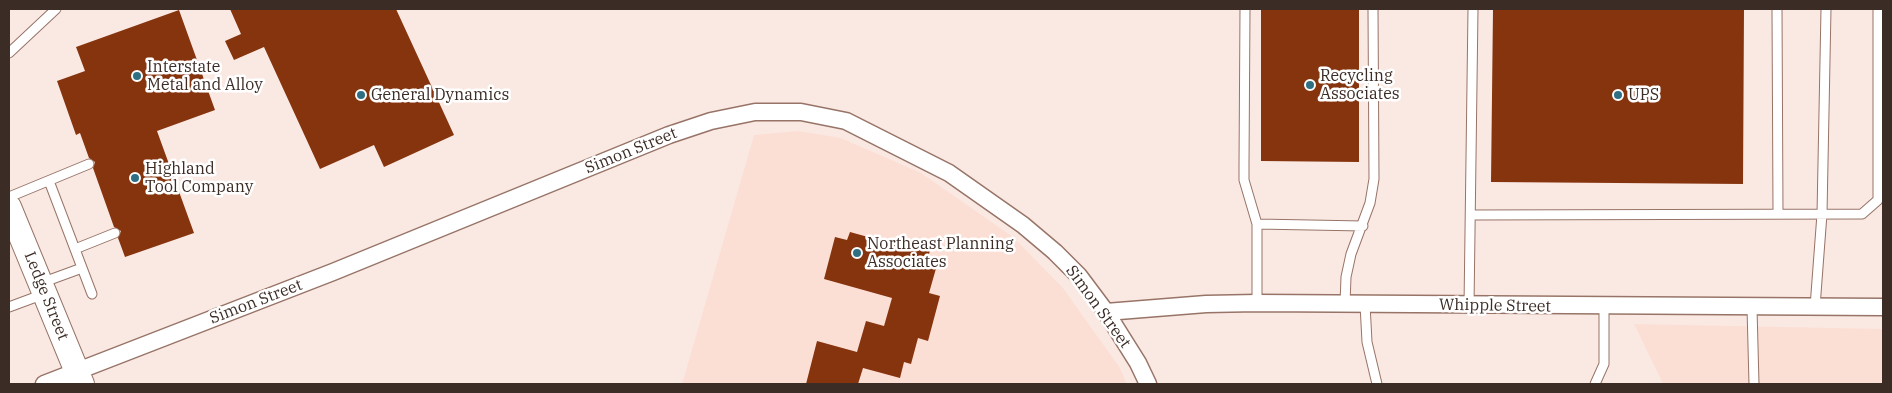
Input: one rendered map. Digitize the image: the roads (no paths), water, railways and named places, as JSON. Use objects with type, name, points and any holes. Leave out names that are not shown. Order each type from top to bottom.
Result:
[{"type":"street","name":"Simon Street","points":[[44,384],[79,378],[332,272],[669,135],[711,122],[755,112],[800,112],[846,121],[949,173],[1024,225],[1079,276],[1106,312],[1138,363],[1148,384]]},
{"type":"street","name":"Ledge Street","points":[[9,207],[79,378]]},
{"type":"street","name":"Whipple Street","points":[[1106,312],[1206,304],[1752,308],[1883,307]]},
{"type":"lane","points":[[9,53],[56,9]]},
{"type":"lane","points":[[1245,9],[1244,180],[1257,224],[1256,304]]},
{"type":"lane","points":[[1345,304],[1346,277],[1352,254],[1363,226],[1374,179],[1373,9]]},
{"type":"lane","points":[[1469,306],[1473,9]]},
{"type":"lane","points":[[1777,9],[1778,213]]},
{"type":"lane","points":[[1816,308],[1822,214],[1826,9]]},
{"type":"lane","points":[[1471,215],[1862,214],[1878,200],[1878,9]]},
{"type":"lane","points":[[9,197],[89,164]]},
{"type":"lane","points":[[49,181],[92,294]]},
{"type":"lane","points":[[1257,224],[1363,226]]},
{"type":"lane","points":[[75,249],[115,234]]},
{"type":"lane","points":[[9,307],[82,268]]},
{"type":"lane","points":[[1365,304],[1366,342],[1377,384]]},
{"type":"lane","points":[[1595,384],[1604,364],[1604,307]]},
{"type":"lane","points":[[1752,308],[1754,384]]},
{"type":"place","name":"Interstate Metal and Alloy","points":[[137,76]]},
{"type":"place","name":"Recycling Associates","points":[[1310,85]]},
{"type":"place","name":"General Dynamics","points":[[361,95]]},
{"type":"place","name":"UPS","points":[[1618,95]]},
{"type":"place","name":"Highland Tool Company","points":[[135,178]]},
{"type":"place","name":"Northeast Planning Associates","points":[[857,253]]}]
